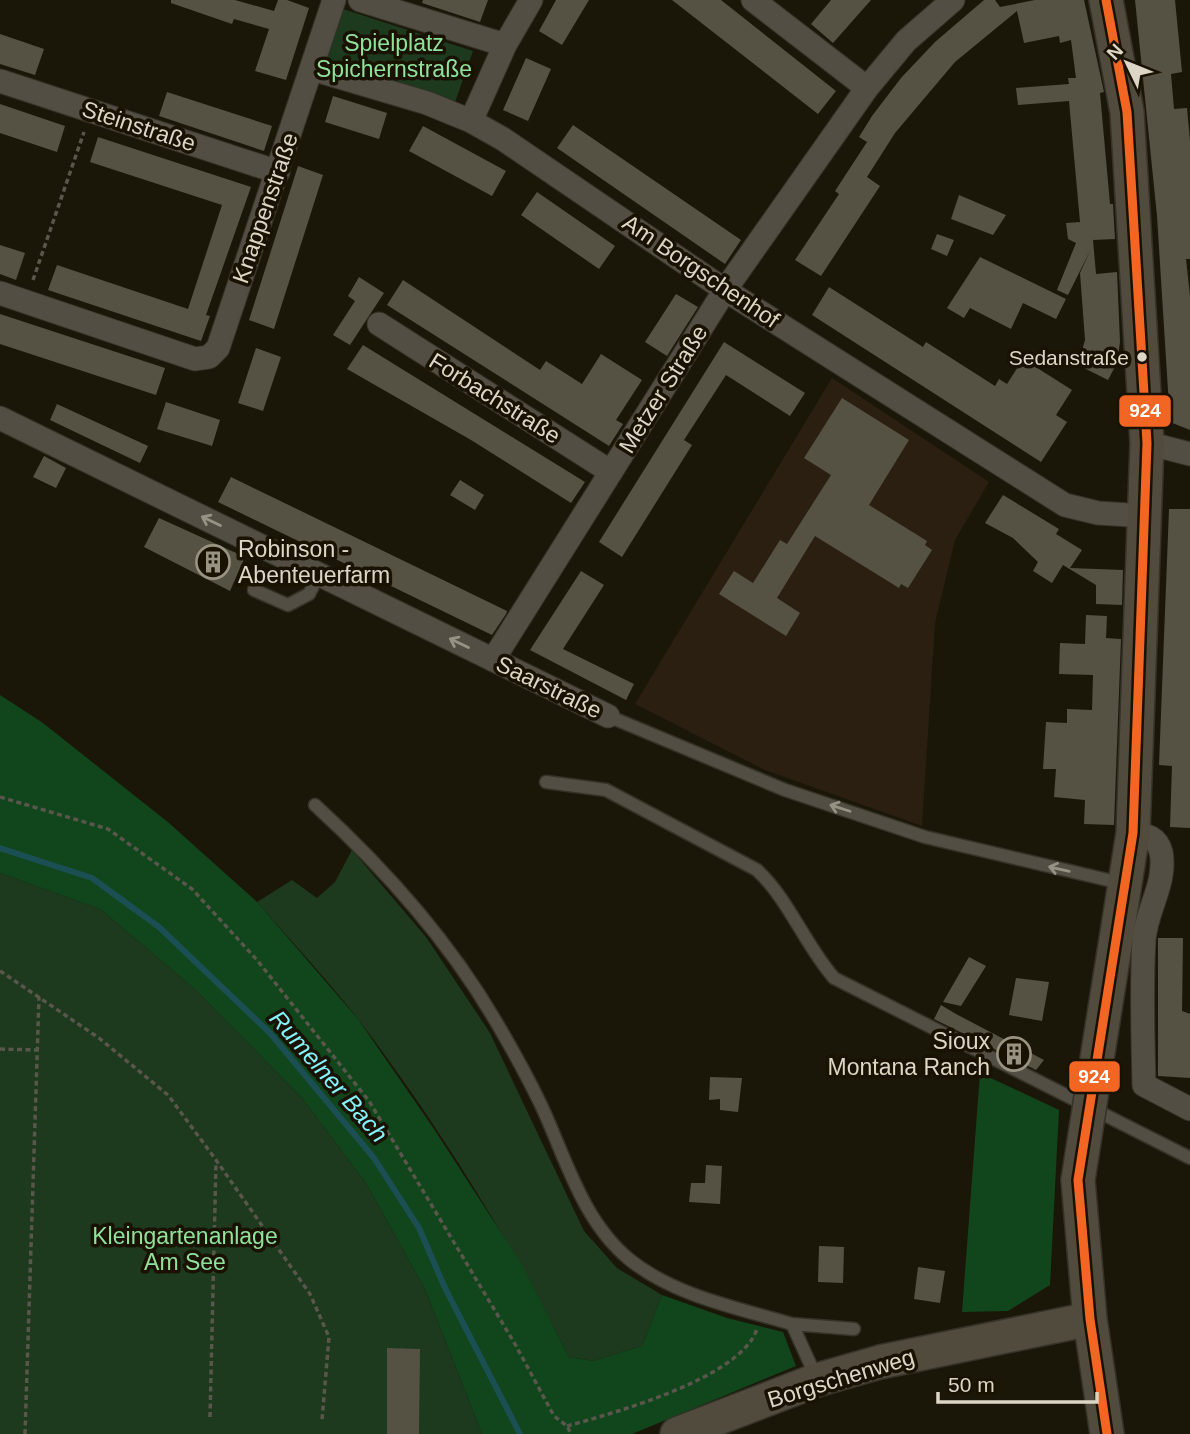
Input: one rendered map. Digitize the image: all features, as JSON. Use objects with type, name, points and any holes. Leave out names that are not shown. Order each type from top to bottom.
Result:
[{"type":"street","points":[[313,69],[334,0]]},
{"type":"street","points":[[360,0],[505,45]]},
{"type":"street","points":[[471,121],[505,45],[531,0]]},
{"type":"street","points":[[752,0],[867,88]]},
{"type":"street","name":"Metzer Straße","points":[[493,660],[725,290],[867,88],[906,41],[953,0]]},
{"type":"street","points":[[1106,0],[1127,113],[1147,443],[1133,832],[1079,1180],[1090,1319],[1106,1424]]},
{"type":"street","name":"Am Borgschenhof","points":[[313,69],[427,103],[471,121],[534,158],[725,290],[1065,505],[1098,513],[1145,516]]},
{"type":"street","name":"Knappenstraße","points":[[26,302],[195,359],[209,357],[218,348],[313,69]]},
{"type":"street","name":"Steinstraße","points":[[0,81],[278,172]]},
{"type":"street","points":[[0,293],[26,302]]},
{"type":"street","name":"Forbachstraße","points":[[379,324],[611,472]]},
{"type":"street","name":"Saarstraße","points":[[0,418],[608,716]]},
{"type":"street","points":[[1147,443],[1190,454]]},
{"type":"street","points":[[1133,832],[1149,835],[1155,840],[1160,849],[1163,871],[1148,916],[1144,939],[1144,1085],[1190,1109]]},
{"type":"street","name":"Borgschenweg","points":[[677,1434],[817,1380],[880,1362],[1090,1319]]},
{"type":"lane","points":[[254,590],[288,605],[309,594],[319,574]]},
{"type":"lane","name":"Saarstraße","points":[[608,716],[785,790],[925,837],[1125,884]]},
{"type":"lane","points":[[546,782],[606,790],[757,870],[771,883],[818,960],[834,978],[1190,1158]]},
{"type":"lane","points":[[315,806],[393,881],[438,934],[495,1020],[540,1103],[588,1210],[608,1239],[656,1279],[792,1324],[853,1329]]},
{"type":"lane","points":[[792,1324],[817,1380]]},
{"type":"path","points":[[26,302],[92,110]]},
{"type":"path","points":[[0,797],[108,829],[192,889],[257,960],[369,1101],[515,1344],[554,1416],[567,1426],[572,1434]]},
{"type":"path","points":[[0,971],[99,1038],[168,1095],[216,1160],[310,1294],[329,1337],[323,1420]]},
{"type":"path","points":[[26,1434],[39,997]]},
{"type":"path","points":[[0,1049],[37,1050]]},
{"type":"path","points":[[210,1416],[216,1160]]},
{"type":"path","points":[[567,1426],[675,1392],[732,1360],[754,1338],[761,1315]]},
{"type":"shaded area","points":[[832,378],[989,482],[955,540],[935,623],[922,826],[765,770],[635,704]]},
{"type":"green space","name":"Spielplatz Spichernstraße","points":[[343,9],[473,51],[454,105],[322,64]]},
{"type":"green space","points":[[0,695],[43,723],[169,823],[257,902],[358,1019],[434,1129],[522,1265],[569,1357],[593,1361],[642,1346],[662,1295],[727,1318],[783,1332],[796,1366],[632,1434],[482,1434],[426,1291],[366,1183],[303,1099],[196,990],[100,909],[0,873]]},
{"type":"green space","points":[[352,850],[426,937],[490,1033],[584,1231],[617,1268],[662,1295],[642,1346],[593,1361],[569,1357],[522,1269],[471,1183],[388,1059],[321,974],[257,902],[292,880],[317,898],[335,882]]},
{"type":"green space","name":"Kleingartenanlage Am See","points":[[0,873],[100,909],[196,990],[303,1099],[366,1183],[426,1291],[482,1434],[0,1434]]},
{"type":"green space","points":[[980,1073],[1059,1110],[1050,1285],[1008,1311],[962,1312]]},
{"type":"building","points":[[171,0],[235,0],[274,11],[278,0],[287,0],[309,8],[286,80],[255,71],[269,29],[234,19],[232,24],[171,3]]},
{"type":"building","points":[[423,0],[488,0],[480,22],[422,3]]},
{"type":"building","points":[[556,0],[589,0],[562,45],[539,31]]},
{"type":"building","points":[[672,0],[721,0],[836,91],[818,114]]},
{"type":"building","points":[[831,0],[871,0],[833,43],[811,24]]},
{"type":"building","points":[[984,0],[995,0],[1000,7],[1035,0],[1084,0],[1104,92],[1100,93],[1110,204],[1113,204],[1115,239],[1093,240],[1096,274],[1117,272],[1120,342],[1117,363],[1108,380],[1078,365],[1085,340],[1080,273],[1091,249],[1068,295],[1057,290],[1076,243],[1068,239],[1066,223],[1080,222],[1069,101],[1018,105],[1016,88],[1069,84],[1068,78],[1076,78],[1071,40],[1060,43],[1059,36],[1024,43],[1017,11],[955,62],[895,133],[867,177],[880,186],[821,276],[795,260],[839,194],[835,191],[867,142],[859,137],[872,116],[901,78],[935,42]]},
{"type":"building","points":[[1135,0],[1175,0],[1182,72],[1171,74],[1174,109],[1187,108],[1190,141],[1190,259],[1186,259],[1190,296],[1190,430],[1170,422],[1157,216]]},
{"type":"building","points":[[0,34],[44,49],[35,75],[0,64]]},
{"type":"building","points":[[526,58],[551,69],[528,121],[503,110]]},
{"type":"building","points":[[167,92],[272,126],[264,151],[159,116]]},
{"type":"building","points":[[333,96],[387,113],[379,139],[325,122]]},
{"type":"building","points":[[0,104],[65,126],[57,152],[0,133]]},
{"type":"building","points":[[573,125],[741,240],[725,264],[557,148]]},
{"type":"building","points":[[423,126],[506,171],[492,196],[409,151]]},
{"type":"building","points":[[98,137],[251,187],[206,315],[210,316],[201,341],[48,290],[57,265],[188,309],[222,205],[90,162]]},
{"type":"building","points":[[298,166],[323,175],[274,329],[249,320]]},
{"type":"building","points":[[537,192],[615,246],[599,269],[521,215]]},
{"type":"building","points":[[959,195],[1006,215],[993,235],[951,219]]},
{"type":"building","points":[[937,234],[954,240],[947,256],[931,249]]},
{"type":"building","points":[[0,245],[25,253],[16,280],[0,274]]},
{"type":"building","points":[[980,257],[1066,299],[1056,319],[1023,303],[1011,329],[970,308],[964,318],[947,308]]},
{"type":"building","points":[[359,277],[384,293],[350,345],[333,335],[355,301],[348,296]]},
{"type":"building","points":[[403,280],[540,370],[546,361],[582,384],[601,354],[642,380],[616,420],[623,424],[609,446],[387,305]]},
{"type":"building","points":[[829,287],[923,347],[926,342],[995,386],[999,379],[1007,384],[1023,359],[1072,390],[1056,415],[1067,422],[1041,462],[812,315]]},
{"type":"building","points":[[676,294],[698,307],[667,356],[645,342]]},
{"type":"building","points":[[0,314],[165,368],[156,395],[0,344]]},
{"type":"building","points":[[724,342],[805,393],[790,416],[726,375],[684,440],[692,445],[622,557],[599,542]]},
{"type":"building","points":[[363,345],[585,482],[571,503],[471,440],[347,369]]},
{"type":"building","points":[[256,348],[281,357],[263,411],[238,403]]},
{"type":"building","points":[[842,398],[909,440],[869,505],[927,541],[925,545],[932,550],[908,588],[901,584],[899,588],[815,536],[777,598],[800,613],[786,636],[719,594],[734,571],[753,583],[780,540],[787,544],[831,475],[804,458]]},
{"type":"building","points":[[166,402],[220,420],[212,446],[157,429]]},
{"type":"building","points":[[57,404],[148,446],[140,463],[50,420]]},
{"type":"building","points":[[44,456],[66,468],[56,488],[33,477]]},
{"type":"building","points":[[231,477],[507,611],[506,614],[492,635],[218,502]]},
{"type":"building","points":[[460,480],[484,495],[475,510],[450,495]]},
{"type":"building","points":[[1003,495],[1059,529],[1056,534],[1082,550],[1070,568],[1123,570],[1122,605],[1096,604],[1096,585],[1063,565],[1052,583],[1033,571],[1038,562],[1013,538],[985,523]]},
{"type":"building","points":[[1169,509],[1190,509],[1190,828],[1170,827],[1172,766],[1159,765]]},
{"type":"building","points":[[159,518],[245,557],[230,591],[144,547]]},
{"type":"building","points":[[581,571],[604,585],[563,649],[634,684],[626,700],[530,650]]},
{"type":"building","points":[[1086,615],[1107,616],[1106,638],[1121,639],[1114,825],[1084,824],[1085,800],[1054,797],[1056,769],[1043,769],[1046,722],[1067,723],[1067,709],[1092,710],[1093,675],[1059,674],[1060,643],[1085,644]]},
{"type":"building","points":[[1158,938],[1183,938],[1182,1011],[1190,1014],[1190,1078],[1158,1076]]},
{"type":"building","points":[[969,957],[986,966],[961,1006],[943,1002]]},
{"type":"building","points":[[1016,978],[1049,982],[1042,1021],[1009,1015]]},
{"type":"building","points":[[941,1005],[1044,1060],[1036,1070],[934,1019]]},
{"type":"building","points":[[710,1077],[742,1078],[738,1112],[720,1110],[720,1099],[709,1100]]},
{"type":"building","points":[[706,1165],[722,1166],[720,1204],[689,1202],[691,1183],[705,1183]]},
{"type":"building","points":[[819,1246],[844,1247],[843,1283],[818,1282]]},
{"type":"building","points":[[918,1267],[945,1271],[940,1303],[914,1299]]},
{"type":"building","points":[[387,1348],[420,1349],[419,1434],[387,1434]]},
{"type":"waterway","name":"Rumelner Bach","points":[[0,848],[92,878],[159,927],[270,1033],[374,1158],[419,1228],[445,1288],[520,1434]]},
{"type":"transit line","name":"924","points":[[1106,0],[1127,112],[1147,443],[1133,833],[1078,1180],[1090,1319],[1107,1434]]},
{"type":"place","name":"Sedanstraße","points":[[1142,357]]},
{"type":"place","name":"Robinson - Abenteuerfarm","points":[[213,562]]},
{"type":"place","name":"Sioux Montana Ranch","points":[[1014,1054]]}]
